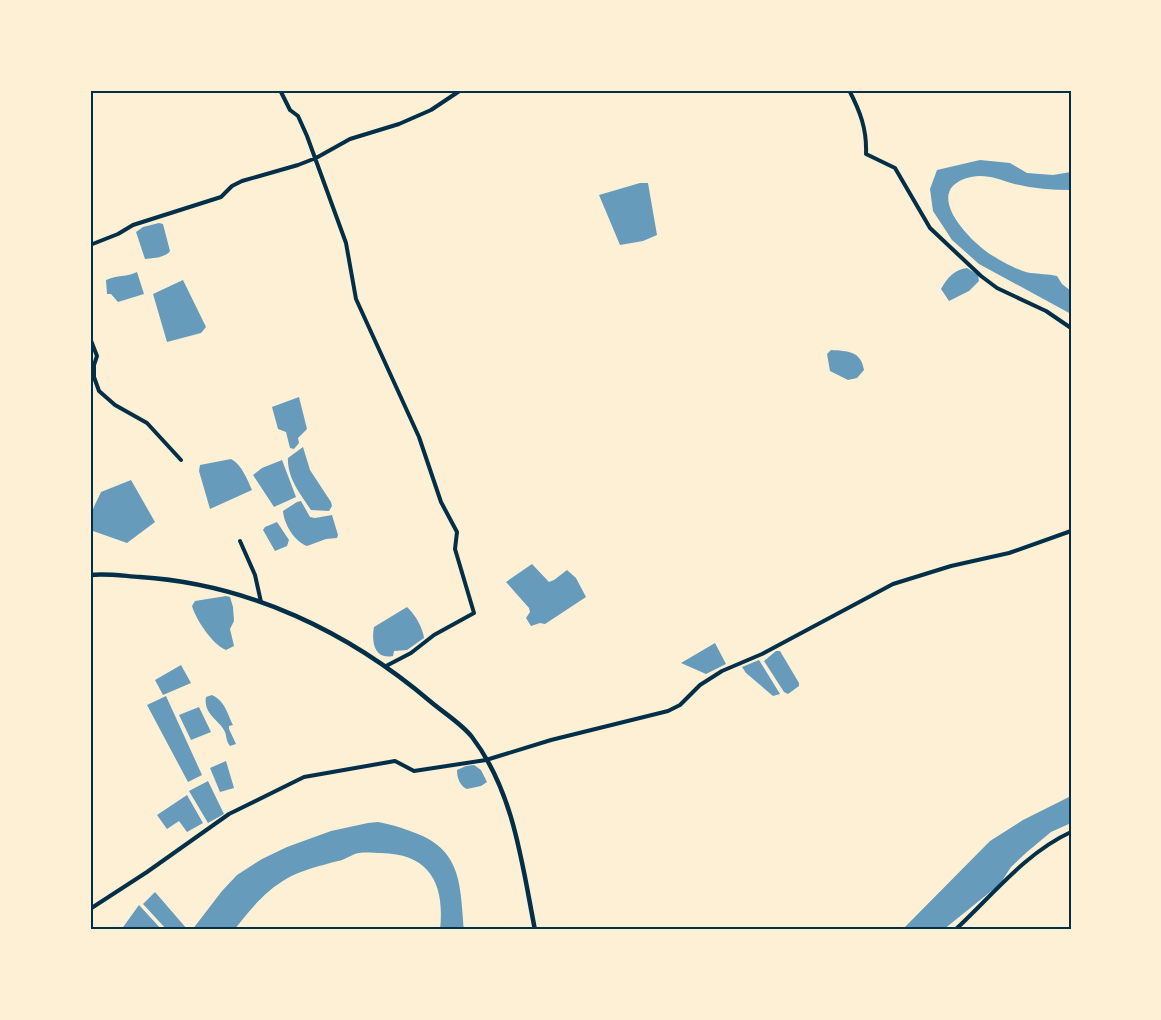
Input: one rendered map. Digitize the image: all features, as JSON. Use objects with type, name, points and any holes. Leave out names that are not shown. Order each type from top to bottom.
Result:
[{"type":"street","points":[[280,90],[290,110],[298,116],[316,158],[346,243],[356,299],[419,437],[441,502],[457,532],[455,549],[474,613],[386,666]]},
{"type":"street","points":[[90,245],[118,234],[133,225],[221,196],[242,180],[316,158],[350,140],[399,124],[431,110],[461,90]]},
{"type":"street","points":[[849,90],[861,112],[867,138],[866,154],[895,168],[930,228],[958,256],[997,288],[1046,311],[1071,328]]},
{"type":"street","points":[[90,338],[97,356],[93,365],[99,391],[115,405],[147,423],[182,460]]},
{"type":"street","points":[[90,909],[229,814],[304,777],[395,761],[414,771],[486,760],[562,737],[668,711],[680,705],[700,685],[722,671],[772,649],[893,584],[951,566],[1009,553],[1071,531]]},
{"type":"street","points":[[240,541],[255,575],[261,602]]},
{"type":"street","points":[[90,575],[157,578],[213,587],[261,602],[303,618],[361,648],[404,678],[471,736],[496,776],[514,829],[535,930]]},
{"type":"street","points":[[955,930],[1035,855],[1058,838],[1071,832]]},
{"type":"water","points":[[980,160],[1010,163],[1027,173],[1053,175],[1071,172],[1070,190],[1018,185],[987,177],[971,177],[956,183],[949,192],[949,203],[962,228],[993,256],[1026,272],[1057,276],[1062,284],[1071,291],[1071,314],[979,264],[952,240],[933,211],[930,189],[937,170]]},
{"type":"water","points":[[640,183],[648,183],[657,235],[643,241],[620,245],[599,195]]},
{"type":"water","points":[[163,224],[170,251],[162,256],[145,259],[136,232],[143,227]]},
{"type":"water","points":[[967,268],[978,275],[979,281],[969,291],[949,301],[941,289],[952,275]]},
{"type":"water","points":[[137,272],[144,294],[118,302],[111,294],[107,294],[106,280]]},
{"type":"water","points":[[183,280],[206,327],[201,333],[167,342],[153,294]]},
{"type":"water","points":[[831,350],[853,353],[860,359],[864,370],[857,378],[848,380],[830,371],[827,354]]},
{"type":"water","points":[[299,397],[307,429],[298,438],[299,443],[294,449],[290,448],[286,432],[278,429],[272,407]]},
{"type":"water","points":[[303,447],[310,470],[331,502],[332,506],[329,511],[311,510],[292,479],[288,458]]},
{"type":"water","points":[[231,459],[241,469],[252,490],[210,509],[199,471],[200,465]]},
{"type":"water","points":[[282,460],[296,497],[274,507],[253,475],[262,468]]},
{"type":"water","points":[[131,480],[155,522],[127,543],[93,531],[91,517],[101,492]]},
{"type":"water","points":[[301,501],[310,517],[332,515],[337,538],[326,539],[307,546],[294,536],[283,511]]},
{"type":"water","points":[[277,522],[289,540],[287,546],[275,551],[263,530]]},
{"type":"water","points":[[532,564],[549,582],[567,570],[576,578],[586,597],[545,624],[531,626],[526,618],[530,612],[529,608],[506,582]]},
{"type":"water","points":[[230,597],[233,607],[234,621],[230,629],[234,646],[226,650],[216,643],[206,631],[192,606],[195,601]]},
{"type":"water","points":[[407,607],[418,621],[424,638],[407,650],[394,651],[393,656],[387,657],[378,653],[373,639],[374,627]]},
{"type":"water","points":[[715,643],[726,664],[706,674],[681,663]]},
{"type":"water","points":[[776,651],[780,651],[799,683],[799,686],[788,694],[784,692],[764,661]]},
{"type":"water","points":[[759,660],[780,694],[773,696],[742,667]]},
{"type":"water","points":[[181,665],[191,683],[163,695],[155,680]]},
{"type":"water","points":[[212,695],[223,704],[227,712],[233,725],[229,726],[229,729],[236,744],[230,746],[223,728],[207,709],[206,697]]},
{"type":"water","points":[[166,696],[202,775],[188,782],[147,705]]},
{"type":"water","points":[[199,707],[211,732],[191,740],[179,715]]},
{"type":"water","points":[[226,761],[234,788],[220,792],[210,768]]},
{"type":"water","points":[[474,765],[481,770],[487,782],[467,789],[459,781],[457,770]]},
{"type":"water","points":[[208,781],[224,814],[208,823],[189,791]]},
{"type":"water","points":[[187,795],[203,823],[187,832],[179,821],[167,829],[157,815]]},
{"type":"water","points":[[1071,796],[1071,823],[1051,832],[1027,852],[1011,867],[1000,884],[943,930],[902,930],[990,841],[1023,820]]},
{"type":"water","points":[[378,822],[427,838],[449,857],[459,883],[464,930],[440,930],[440,899],[437,886],[423,866],[412,859],[398,855],[367,853],[356,854],[286,879],[264,896],[234,930],[192,930],[237,875],[262,859],[331,831]]},
{"type":"water","points":[[155,892],[186,930],[167,930],[143,904]]},
{"type":"water","points":[[139,905],[162,930],[121,930]]}]
